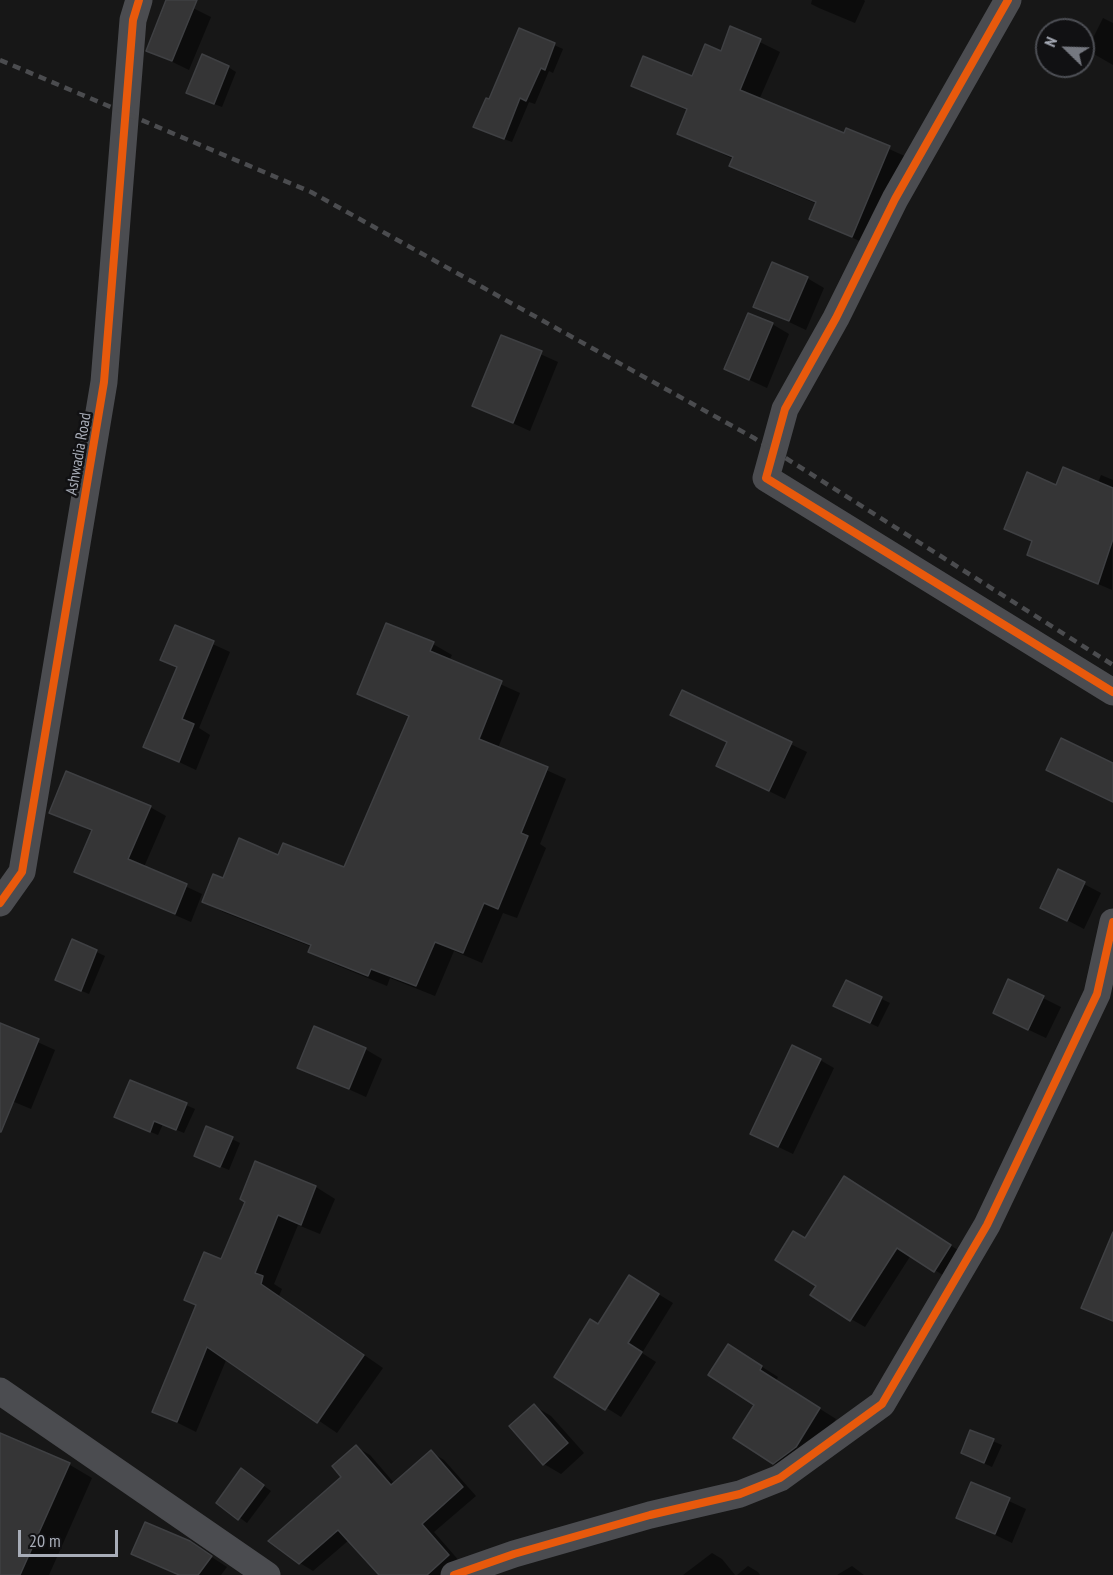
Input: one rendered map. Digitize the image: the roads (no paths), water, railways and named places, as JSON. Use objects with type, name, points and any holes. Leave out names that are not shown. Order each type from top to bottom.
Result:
[{"type":"street","name":"Ashwadia Road","points":[[0,903],[22,872],[104,382],[133,20],[139,0]]},
{"type":"street","points":[[1008,0],[895,199],[836,318],[785,409],[766,478],[1113,692]]},
{"type":"street","points":[[454,1575],[514,1554],[650,1515],[740,1494],[780,1478],[882,1404],[992,1214],[1097,994],[1113,922]]},
{"type":"street","points":[[0,1391],[267,1575]]},
{"type":"railway","points":[[0,60],[311,192],[754,438],[1113,665]]}]
